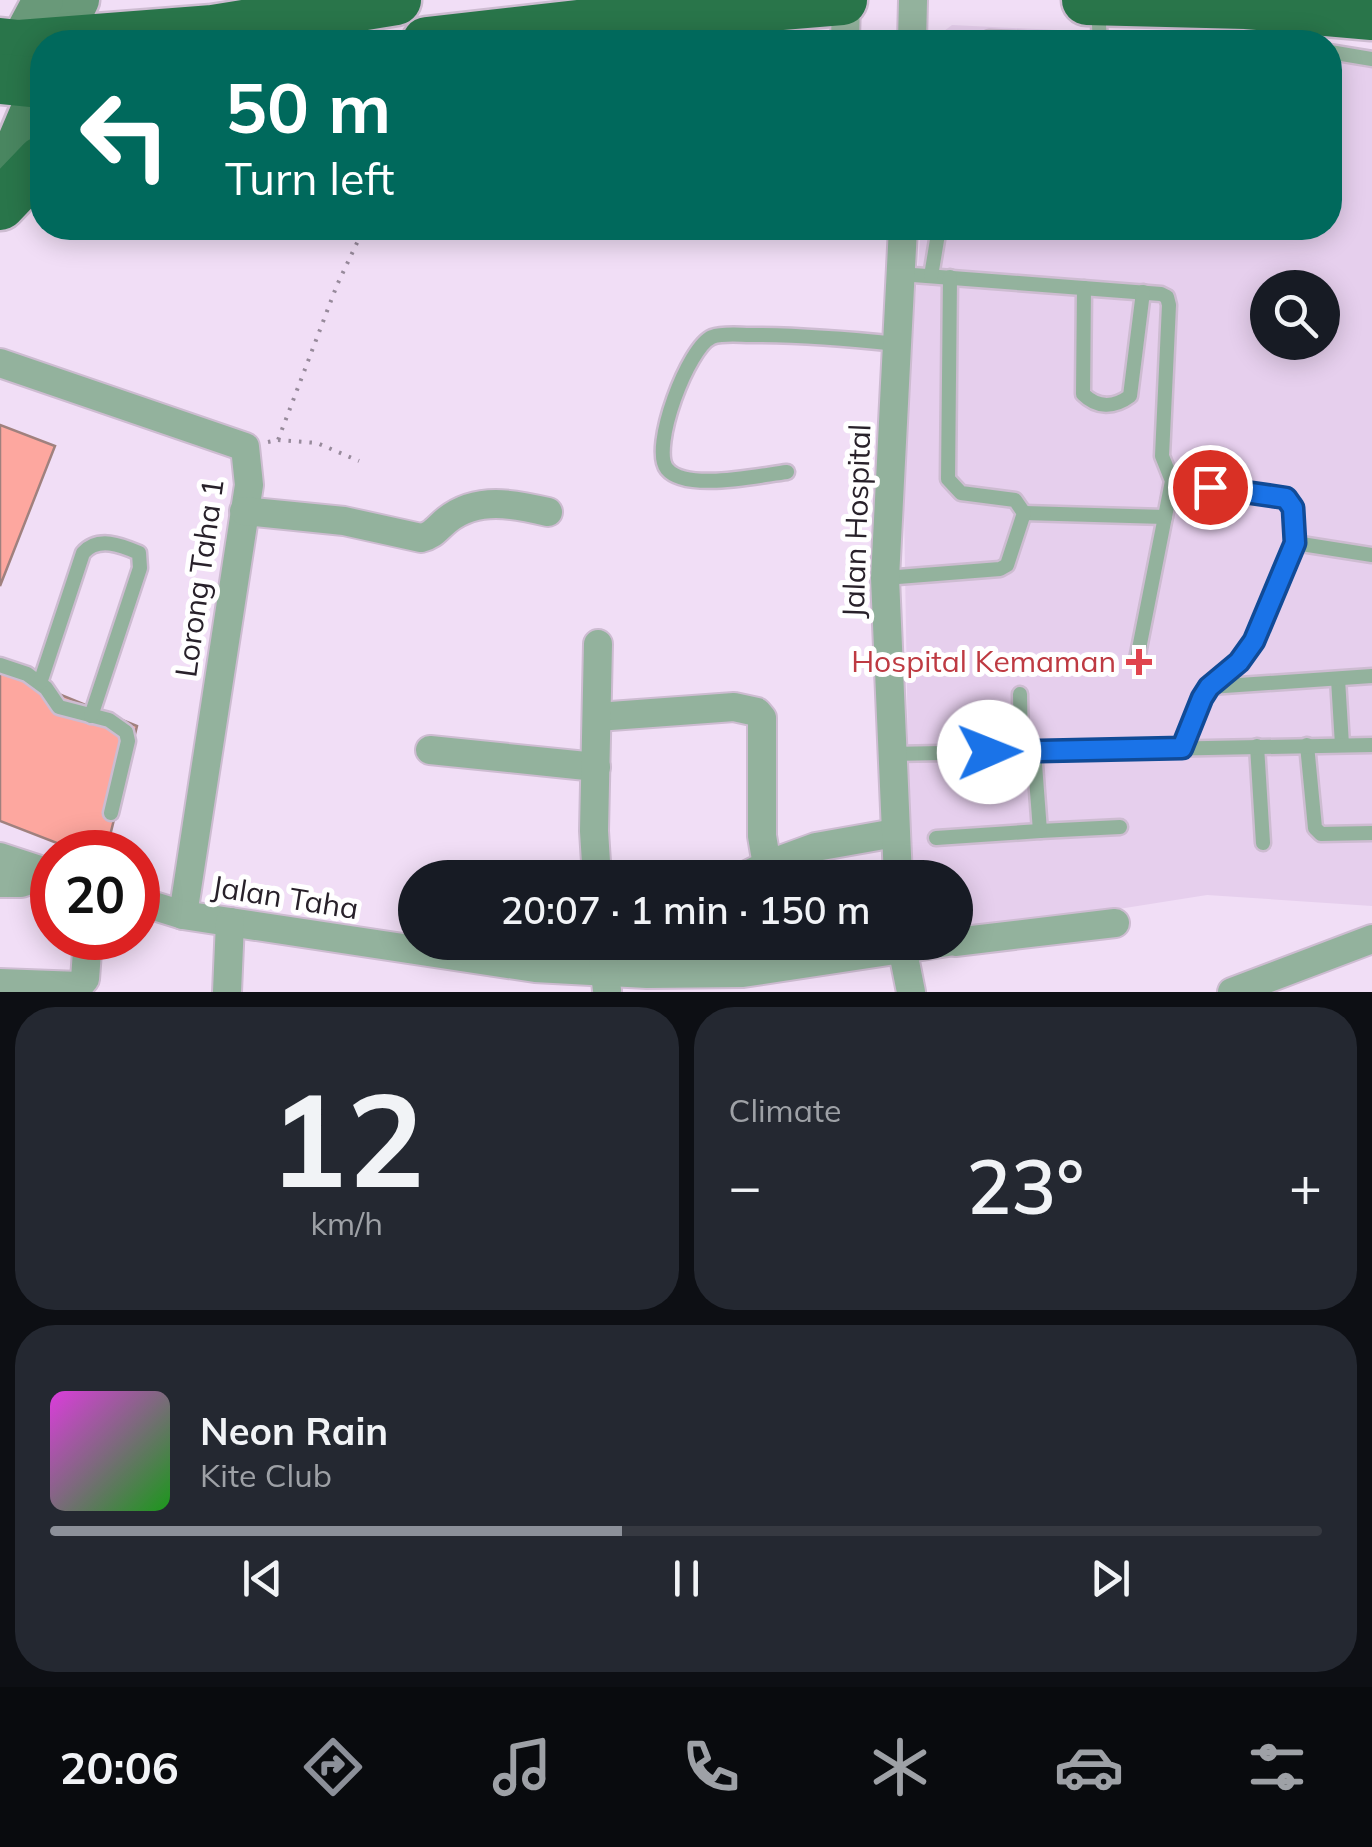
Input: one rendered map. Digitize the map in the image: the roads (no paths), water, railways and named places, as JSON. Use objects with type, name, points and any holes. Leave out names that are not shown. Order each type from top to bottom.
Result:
[{"type":"highway","points":[[164,0],[213,30],[396,0]]},
{"type":"highway","points":[[576,30],[749,25],[844,0]]},
{"type":"highway","points":[[1087,0],[1246,4],[1372,16]]},
{"type":"highway","points":[[0,205],[30,174]]},
{"type":"main road","points":[[0,185],[30,61]]},
{"type":"street","points":[[844,0],[845,30]]},
{"type":"street","points":[[912,30],[913,0]]},
{"type":"street","name":"Jalan Hospital","points":[[897,860],[885,578],[902,240]]},
{"type":"street","name":"Lorong Taha 1","points":[[0,363],[245,448],[249,485],[182,915]]},
{"type":"street","points":[[244,511],[344,520],[420,538],[430,536],[446,520],[471,507],[512,504],[548,512]]},
{"type":"street","points":[[597,860],[598,644]]},
{"type":"street","points":[[597,718],[734,707],[758,712],[762,718],[762,836],[757,860]]},
{"type":"street","points":[[430,750],[596,767]]},
{"type":"street","points":[[782,860],[816,847],[895,832]]},
{"type":"street","points":[[0,857],[30,867]]},
{"type":"street","points":[[0,883],[30,880]]},
{"type":"street","name":"Jalan Taha","points":[[160,908],[230,922],[398,941]]},
{"type":"street","points":[[227,992],[230,922]]},
{"type":"street","points":[[973,940],[1115,922]]},
{"type":"street","points":[[1232,992],[1372,940]]},
{"type":"street","points":[[0,983],[79,986],[85,979],[86,960]]},
{"type":"street","name":"Jalan Taha","points":[[534,960],[605,982],[714,983],[743,973],[816,960]]},
{"type":"street","points":[[904,960],[911,992]]},
{"type":"lane","points":[[1098,0],[1099,30]]},
{"type":"lane","points":[[1342,54],[1372,59]]},
{"type":"lane","points":[[931,276],[936,240]]},
{"type":"lane","points":[[900,274],[1167,297],[1162,456],[1172,482],[1137,659]]},
{"type":"lane","points":[[950,278],[948,479],[961,493],[1015,500],[1024,512]]},
{"type":"lane","points":[[1084,288],[1083,394],[1090,402],[1106,406],[1120,404],[1130,396],[1143,292]]},
{"type":"lane","points":[[787,472],[714,482],[680,477],[667,469],[663,460],[670,407],[698,346],[715,336],[801,334],[897,344]]},
{"type":"lane","points":[[1172,482],[1286,498],[1293,508],[1295,543],[1254,641],[1239,662],[1209,687],[1182,748]]},
{"type":"lane","points":[[1024,512],[1165,517]]},
{"type":"lane","points":[[885,578],[1000,569],[1008,565],[1024,512]]},
{"type":"lane","points":[[40,684],[83,553],[97,543],[123,546],[139,554],[140,568],[91,716]]},
{"type":"lane","points":[[1295,543],[1372,555]]},
{"type":"lane","points":[[0,665],[27,674],[59,707],[110,720],[126,732],[128,741],[111,813]]},
{"type":"lane","points":[[1209,687],[1372,676]]},
{"type":"lane","points":[[1338,678],[1342,745]]},
{"type":"lane","points":[[1020,694],[1040,831]]},
{"type":"lane","points":[[892,754],[1372,745]]},
{"type":"lane","points":[[1257,746],[1263,843]]},
{"type":"lane","points":[[1307,746],[1315,828],[1321,834],[1372,833]]},
{"type":"lane","points":[[936,838],[1120,827]]},
{"type":"place","name":"Hospital Kemaman","points":[[1139,662]]}]
